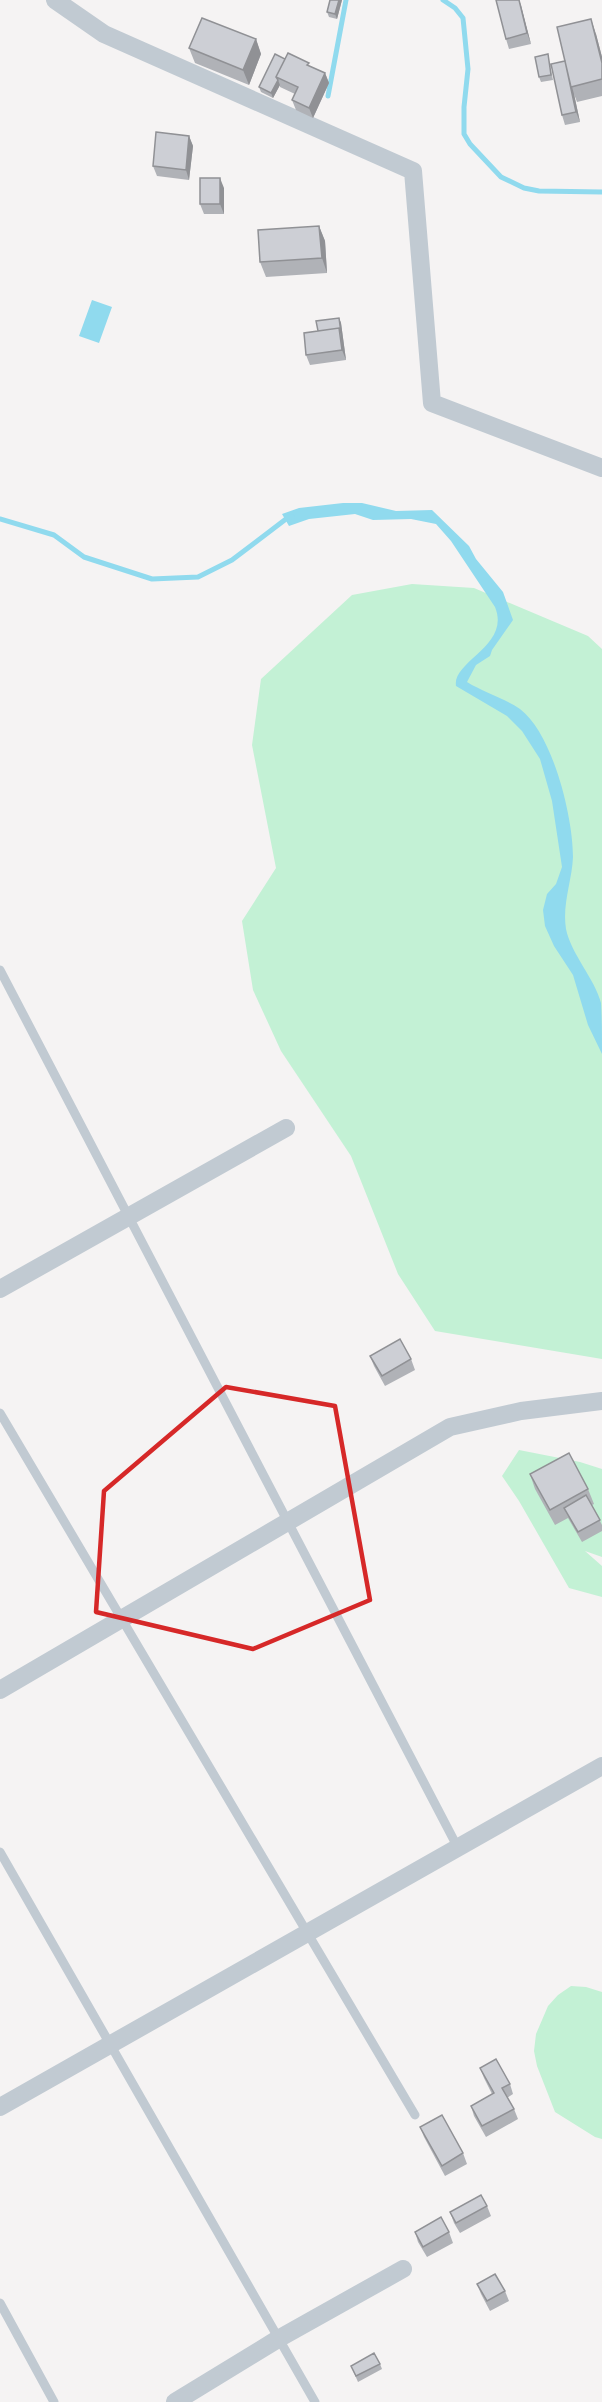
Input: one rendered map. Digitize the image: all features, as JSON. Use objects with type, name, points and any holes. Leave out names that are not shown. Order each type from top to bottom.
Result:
[{"type":"street","points":[[55,0],[104,34],[413,171],[432,403],[602,468]]},
{"type":"street","points":[[0,1289],[286,1128]]},
{"type":"street","points":[[0,1690],[450,1427],[521,1411],[602,1401]]},
{"type":"street","points":[[0,2108],[602,1766]]},
{"type":"street","points":[[175,2402],[279,2339],[403,2269]]},
{"type":"lane","points":[[0,970],[458,1848]]},
{"type":"lane","points":[[0,1413],[415,2115]]},
{"type":"lane","points":[[0,1852],[315,2402]]},
{"type":"lane","points":[[0,2303],[54,2402]]},
{"type":"highlighted area","points":[[226,1387],[335,1406],[370,1600],[253,1649],[96,1612],[104,1491]]},
{"type":"green space","points":[[412,584],[474,588],[588,636],[602,649],[602,1359],[435,1331],[398,1274],[351,1156],[281,1051],[253,990],[242,921],[276,868],[252,745],[261,679],[352,595]]},
{"type":"green space","points":[[519,1450],[580,1462],[602,1469],[602,1557],[585,1551],[602,1566],[602,1597],[569,1588],[502,1476]]},
{"type":"green space","points":[[571,1986],[586,1987],[602,1992],[602,2139],[555,2112],[537,2066],[534,2051],[536,2034],[548,2006]]},
{"type":"water","points":[[92,300],[112,307],[99,343],[79,336]]},
{"type":"water","points":[[362,503],[396,511],[432,510],[469,546],[476,559],[503,592],[513,620],[490,656],[476,665],[467,682],[520,709],[532,721],[542,737],[559,777],[569,821],[573,857],[565,911],[566,929],[601,1003],[602,1054],[588,1025],[573,975],[554,946],[545,926],[543,910],[547,894],[556,884],[562,867],[552,801],[540,759],[522,731],[507,716],[456,686],[457,677],[489,643],[495,632],[498,621],[495,607],[451,541],[436,524],[411,519],[373,520],[355,514],[309,519],[289,526],[282,514],[299,508]]},
{"type":"building","points":[[330,0],[339,0],[335,14],[327,12]]},
{"type":"building","points":[[496,0],[519,0],[527,33],[506,39]]},
{"type":"building","points":[[202,18],[256,39],[243,70],[189,48]]},
{"type":"building","points":[[591,19],[602,63],[602,79],[571,87],[557,27]]},
{"type":"building","points":[[288,53],[325,73],[309,108],[292,100],[298,87],[276,77]]},
{"type":"building","points":[[275,54],[285,59],[271,93],[259,87]]},
{"type":"building","points":[[548,54],[551,75],[539,77],[535,57]]},
{"type":"building","points":[[565,61],[576,112],[562,115],[551,64]]},
{"type":"building","points":[[156,132],[189,136],[186,170],[153,166]]},
{"type":"building","points":[[200,178],[220,178],[220,204],[200,204]]},
{"type":"building","points":[[319,226],[322,258],[260,262],[258,230]]},
{"type":"building","points":[[339,318],[341,333],[339,328],[318,331],[316,321]]},
{"type":"building","points":[[339,328],[342,350],[306,355],[304,333]]},
{"type":"building","points":[[400,1339],[411,1359],[382,1376],[370,1356]]},
{"type":"building","points":[[569,1453],[588,1489],[550,1510],[530,1474]]},
{"type":"building","points":[[586,1495],[600,1520],[578,1532],[564,1508]]},
{"type":"building","points":[[496,2059],[510,2084],[502,2088],[514,2109],[482,2126],[471,2106],[494,2093],[480,2068]]},
{"type":"building","points":[[442,2115],[463,2153],[442,2166],[420,2127]]},
{"type":"building","points":[[481,2195],[487,2206],[456,2223],[450,2212]]},
{"type":"building","points":[[441,2217],[449,2232],[423,2247],[415,2232]]},
{"type":"building","points":[[495,2274],[505,2291],[487,2301],[477,2284]]},
{"type":"building","points":[[374,2353],[380,2364],[356,2376],[351,2366]]},
{"type":"waterway","points":[[328,96],[346,0]]},
{"type":"waterway","points":[[443,0],[455,8],[463,18],[468,69],[464,134],[470,144],[501,177],[524,188],[539,191],[602,192]]},
{"type":"waterway","points":[[0,519],[54,535],[84,557],[152,579],[198,577],[232,560],[286,519],[292,517]]}]
